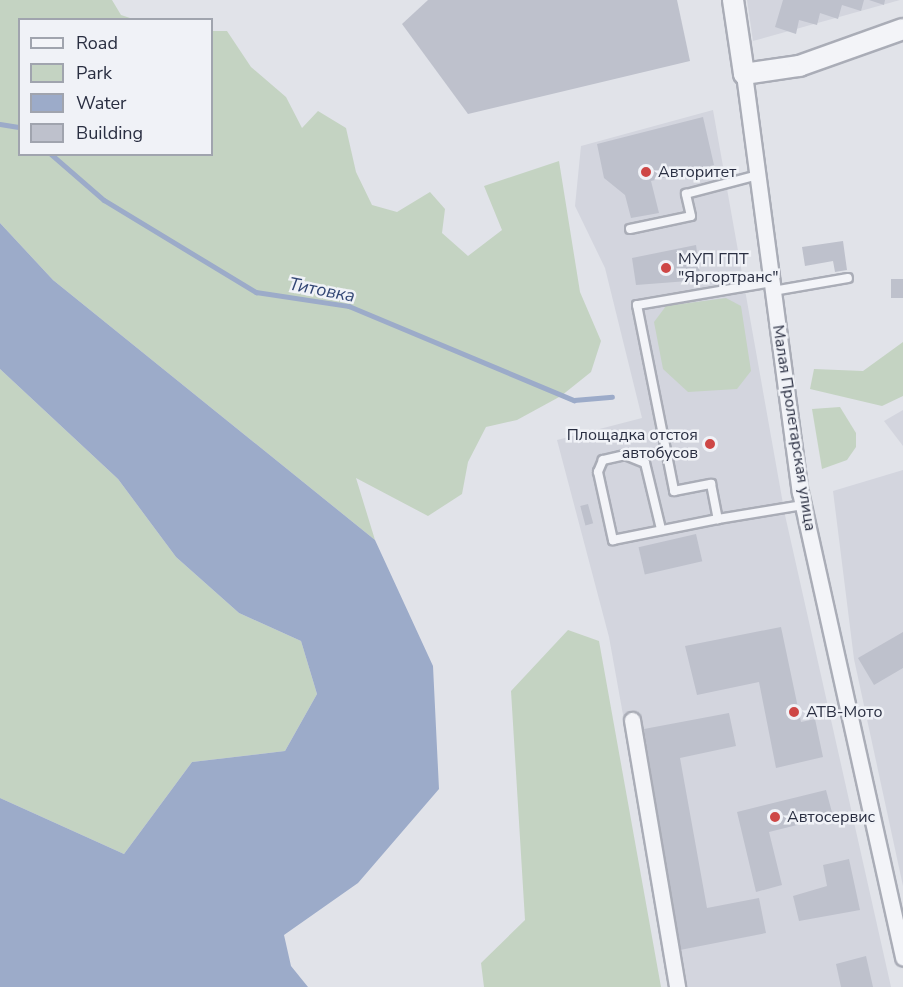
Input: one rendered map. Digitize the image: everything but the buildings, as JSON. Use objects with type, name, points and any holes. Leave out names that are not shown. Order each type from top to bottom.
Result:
[{"type":"street","name":"Малая Пролетарская улица","points":[[733,0],[803,505],[903,958]]},
{"type":"street","points":[[744,74],[799,66],[903,29]]},
{"type":"street","points":[[632,720],[677,987]]},
{"type":"lane","points":[[630,229],[691,216],[686,194],[758,175]]},
{"type":"lane","points":[[718,519],[711,484],[674,491],[637,305],[848,278]]},
{"type":"lane","points":[[661,529],[645,463],[625,454],[603,460],[598,472],[612,540],[661,529],[803,505]]},
{"type":"shaded area","points":[[747,0],[900,0],[753,41]]},
{"type":"shaded area","points":[[713,110],[785,515],[891,987],[672,987],[609,637],[557,440],[642,418],[605,268],[575,206],[581,146]]},
{"type":"shaded area","points":[[903,410],[903,446],[884,421]]},
{"type":"shaded area","points":[[903,470],[903,886],[854,659],[833,491]]},
{"type":"green space","points":[[0,0],[112,0],[121,15],[130,18],[18,18],[18,156],[213,156],[213,31],[227,31],[251,67],[286,97],[302,128],[318,111],[346,128],[356,172],[372,205],[397,212],[430,192],[445,209],[442,233],[468,256],[502,230],[484,186],[559,161],[580,292],[601,341],[591,372],[561,396],[517,420],[486,427],[468,462],[462,494],[428,516],[356,478],[375,540],[53,280],[0,223]]},
{"type":"green space","points":[[726,298],[741,306],[751,371],[737,389],[688,392],[663,369],[654,322],[666,306]]},
{"type":"green space","points":[[903,342],[903,396],[882,406],[810,389],[814,369],[863,371]]},
{"type":"green space","points":[[0,369],[118,479],[176,557],[239,613],[301,641],[317,694],[285,751],[192,762],[124,854],[0,798]]},
{"type":"green space","points":[[840,407],[856,433],[856,447],[847,460],[822,469],[812,409]]},
{"type":"green space","points":[[568,630],[599,641],[661,987],[484,987],[481,963],[525,920],[511,691]]},
{"type":"water","points":[[0,223],[53,280],[375,540],[433,666],[439,789],[358,883],[284,935],[291,966],[308,987],[0,987],[0,798],[124,854],[192,762],[285,751],[317,694],[301,641],[239,613],[176,557],[118,479],[0,369]]},
{"type":"waterway","name":"Титовка","points":[[0,124],[18,127]]},
{"type":"waterway","name":"Титовка","points":[[53,156],[104,200],[256,292],[349,306],[574,400],[612,397]]},
{"type":"place","name":"Авторитет","points":[[646,172]]},
{"type":"place","name":"МУП ГПТ \"Яргортранс\"","points":[[666,268]]},
{"type":"place","name":"Площадка отстоя автобусов","points":[[710,444]]},
{"type":"place","name":"АТВ-Мото","points":[[794,712]]},
{"type":"place","name":"Автосервис","points":[[775,817]]}]
